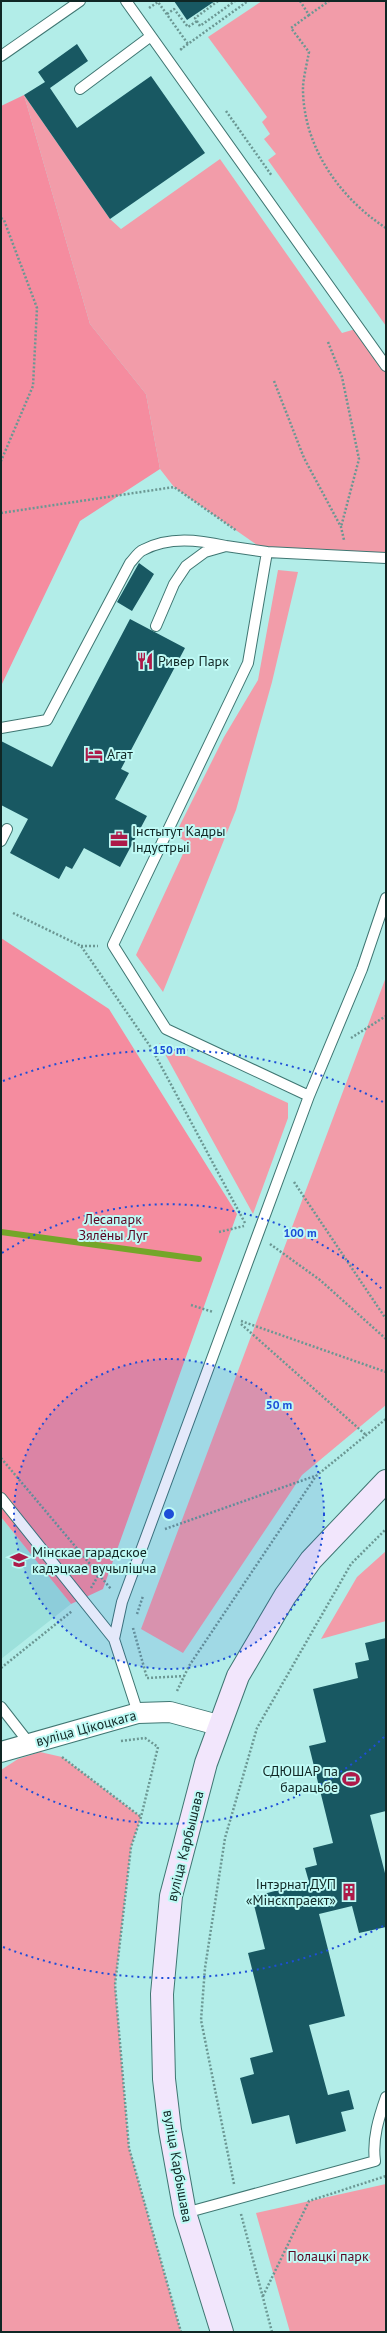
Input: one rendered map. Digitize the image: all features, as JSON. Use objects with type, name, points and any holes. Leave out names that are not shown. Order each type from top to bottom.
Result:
[{"type":"main road","name":"вуліца Карбышава","points":[[222,2332],[185,2213],[170,2130],[164,2080],[162,1994],[170,1896],[206,1763],[218,1725],[238,1676],[285,1596],[311,1560],[386,1481]]},
{"type":"street","name":"вуліца Цікоцкага","points":[[1,1752],[138,1713],[170,1712],[218,1725]]},
{"type":"lane","points":[[1,56],[80,1]]},
{"type":"lane","points":[[126,1],[386,366]]},
{"type":"lane","points":[[80,89],[151,36]]},
{"type":"lane","points":[[1,728],[47,720],[130,563],[142,550],[166,542],[194,540],[267,552],[386,558]]},
{"type":"lane","points":[[156,626],[174,584],[186,566],[205,552],[226,546]]},
{"type":"lane","points":[[267,552],[248,663],[113,945],[166,1029],[309,1096]]},
{"type":"lane","points":[[1,841],[7,829]]},
{"type":"lane","points":[[114,1639],[122,1602],[309,1096],[362,969],[386,898]]},
{"type":"lane","points":[[1,1498],[114,1639],[138,1713]]},
{"type":"lane","points":[[1,1707],[29,1743]]},
{"type":"lane","points":[[185,2213],[375,2161],[374,2149],[379,2118],[386,2097]]},
{"type":"path","points":[[218,1],[195,18],[200,26],[235,1]]},
{"type":"path","points":[[146,5],[148,8],[158,2],[188,44],[248,1]]},
{"type":"path","points":[[300,1],[309,15]]},
{"type":"path","points":[[329,1],[291,28],[309,52],[304,86],[306,117],[314,145],[339,186],[365,214],[386,228]]},
{"type":"path","points":[[167,14],[174,9],[188,27],[197,21]]},
{"type":"path","points":[[1,218],[4,220],[37,308],[33,386],[1,461]]},
{"type":"path","points":[[328,342],[342,376],[358,459],[341,527]]},
{"type":"path","points":[[274,381],[304,458],[341,527],[348,556]]},
{"type":"path","points":[[1,513],[174,487],[267,552]]},
{"type":"path","points":[[13,914],[81,946],[152,1049],[247,1226],[219,1232]]},
{"type":"path","points":[[348,1040],[386,1016]]},
{"type":"path","points":[[292,1178],[386,1320]]},
{"type":"path","points":[[269,1243],[320,1280],[386,1339]]},
{"type":"path","points":[[191,1305],[216,1313]]},
{"type":"path","points":[[366,1435],[236,1319],[386,1372]]},
{"type":"path","points":[[178,1691],[189,1666],[316,1476],[386,1418]]},
{"type":"path","points":[[1,1458],[122,1602]]},
{"type":"path","points":[[164,1530],[316,1476]]},
{"type":"path","points":[[272,2332],[237,2199],[202,2020],[205,1968],[225,1838],[257,1728],[351,1564],[386,1529]]},
{"type":"path","points":[[1,1668],[84,1602]]},
{"type":"path","points":[[158,1747],[141,1817],[131,1847],[115,1985],[129,2148],[181,2332]]},
{"type":"path","points":[[55,1755],[62,1757],[141,1817]]},
{"type":"path","points":[[263,2296],[309,2201],[386,2176]]},
{"type":"shaded area","name":"Мінскае гарадское кадэцкае вучылішча","points":[[1,1517],[71,1604],[1,1659]]},
{"type":"green space","points":[[262,1],[386,1],[386,326],[268,160],[276,154],[264,139],[270,134],[262,122],[267,117],[208,37]]},
{"type":"green space","points":[[24,95],[110,219],[121,229],[220,159],[342,333],[359,328],[386,366],[386,558],[267,552],[174,487],[160,469],[146,394],[90,324]]},
{"type":"green space","points":[[24,95],[90,324],[146,394],[160,469],[80,521],[1,686],[1,106]]},
{"type":"green space","points":[[278,570],[298,572],[272,682],[236,810],[163,992],[136,955],[188,843],[175,835],[224,737],[258,680]]},
{"type":"green space","name":"Лесапарк Зялёны Луг","points":[[1,938],[109,1009],[237,1214],[103,1589],[71,1604],[1,1517]]},
{"type":"green space","points":[[386,977],[386,1405],[302,1475],[183,1653],[141,1629]]},
{"type":"green space","points":[[159,1043],[288,1103],[288,1118],[253,1214]]},
{"type":"green space","points":[[386,1551],[386,1621],[321,1639],[357,1577]]},
{"type":"green space","points":[[40,1752],[62,1757],[141,1817],[131,1847],[115,1985],[129,2148],[181,2332],[1,2332],[1,1770],[18,1759]]},
{"type":"green space","name":"Полацкі парк","points":[[386,2184],[386,2332],[290,2332],[256,2213]]},
{"type":"building","points":[[174,1],[215,1],[187,20]]},
{"type":"building","points":[[77,44],[88,61],[50,88],[77,128],[151,76],[205,153],[110,219],[24,95],[45,82],[38,72]]},
{"type":"building","points":[[139,563],[154,574],[132,611],[117,602]]},
{"type":"building","name":"Агат","points":[[130,619],[185,648],[121,769],[129,773],[115,799],[147,816],[120,867],[84,848],[72,869],[66,866],[59,879],[10,853],[28,819],[1,805],[1,741],[52,767]]},
{"type":"building","points":[[386,1638],[386,1811],[370,1815],[386,1877],[386,1927],[359,1933],[352,1906],[319,1914],[345,2016],[309,2025],[328,2095],[349,2090],[354,2109],[341,2112],[346,2131],[296,2144],[289,2115],[252,2124],[240,2078],[254,2074],[250,2058],[273,2052],[248,1953],[265,1949],[252,1897],[309,1882],[305,1868],[317,1865],[313,1848],[333,1843],[309,1746],[326,1742],[313,1689],[358,1678],[355,1663],[369,1660],[365,1643]]},
{"type":"waterway","points":[[1,1232],[199,1259]]},
{"type":"place","name":"Ривер Парк","points":[[145,661]]},
{"type":"place","name":"Агат","points":[[94,754]]},
{"type":"place","name":"Інстытут Кадры Індустрыі","points":[[119,839]]},
{"type":"place","name":"Мінскае гарадское кадэцкае вучылішча","points":[[19,1560]]},
{"type":"place","name":"СДЮШАР па барацьбе","points":[[351,1779]]},
{"type":"place","name":"Інтэрнат ДУП «Мінскпраект»","points":[[349,1892]]}]
